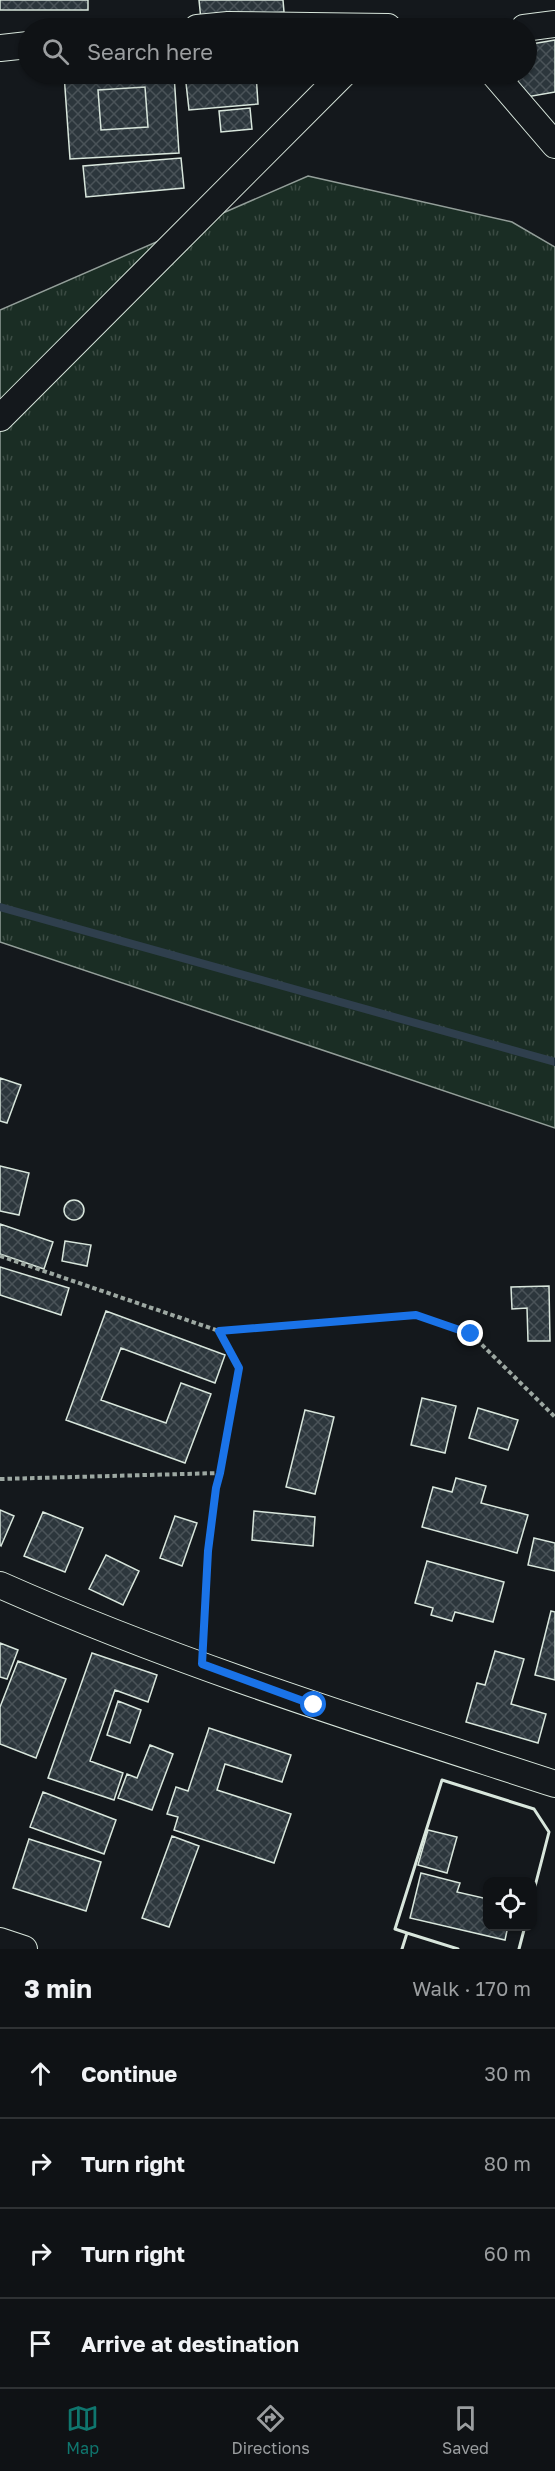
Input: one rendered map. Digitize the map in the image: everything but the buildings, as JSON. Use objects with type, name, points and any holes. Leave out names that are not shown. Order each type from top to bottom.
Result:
[{"type":"street","points":[[537,26],[555,24]]},
{"type":"street","points":[[0,48],[18,46]]},
{"type":"street","points":[[0,418],[332,84]]},
{"type":"street","points":[[502,84],[555,146]]},
{"type":"street","points":[[0,1585],[81,1621],[314,1705],[555,1784]]},
{"type":"street","points":[[0,1941],[24,1949]]},
{"type":"path","points":[[0,1256],[219,1331],[416,1315],[471,1334],[555,1417]]},
{"type":"path","points":[[202,1664],[208,1551],[216,1488],[239,1368],[219,1331]]},
{"type":"path","points":[[0,1479],[220,1473]]},
{"type":"green space","points":[[308,176],[512,222],[555,247],[555,1128],[0,942],[0,310]]},
{"type":"waterway","points":[[0,907],[555,1062]]},
{"type":"wall","points":[[407,1933],[395,1929],[442,1780],[534,1809],[549,1832],[537,1879]]},
{"type":"wall","points":[[519,1949],[524,1931]]},
{"type":"wall","points":[[402,1949],[407,1933],[458,1949]]},
{"type":"route","points":[[314,1705],[202,1664],[208,1551],[216,1488],[239,1368],[219,1331],[416,1315],[471,1334]]}]
